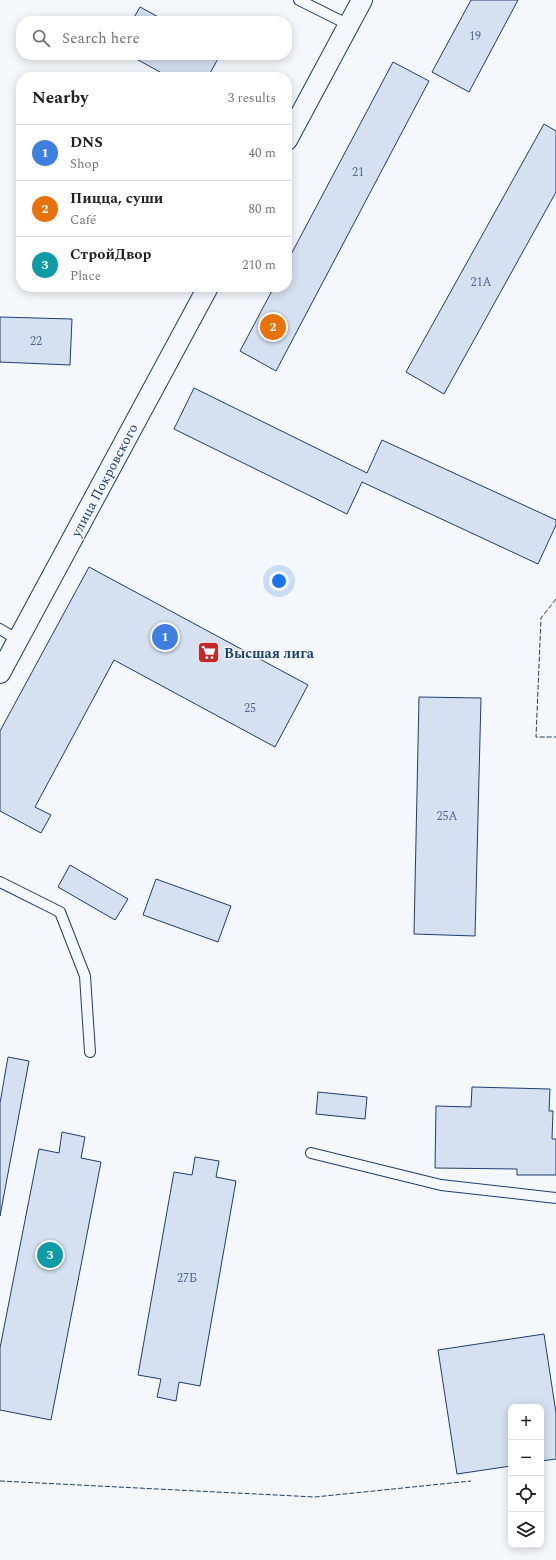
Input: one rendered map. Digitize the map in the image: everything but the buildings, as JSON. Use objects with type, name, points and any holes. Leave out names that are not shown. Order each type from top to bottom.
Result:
[{"type":"street","points":[[292,131],[362,0]]},
{"type":"street","name":"улица Покровского","points":[[0,673],[205,292]]},
{"type":"lane","points":[[299,0],[349,25]]},
{"type":"lane","points":[[0,629],[18,640]]},
{"type":"lane","points":[[0,882],[60,912],[85,976],[90,1052]]},
{"type":"lane","points":[[311,1153],[441,1185],[556,1198]]},
{"type":"fence","points":[[556,599],[541,618],[536,737],[556,737]]},
{"type":"fence","points":[[0,1481],[315,1497],[471,1481]]},
{"type":"place","name":"Пицца, суши","points":[[273,327]]},
{"type":"place","name":"DNS","points":[[165,637]]},
{"type":"place","name":"Высшая лига","points":[[209,653]]},
{"type":"place","name":"СтройДвор","points":[[50,1255]]}]
